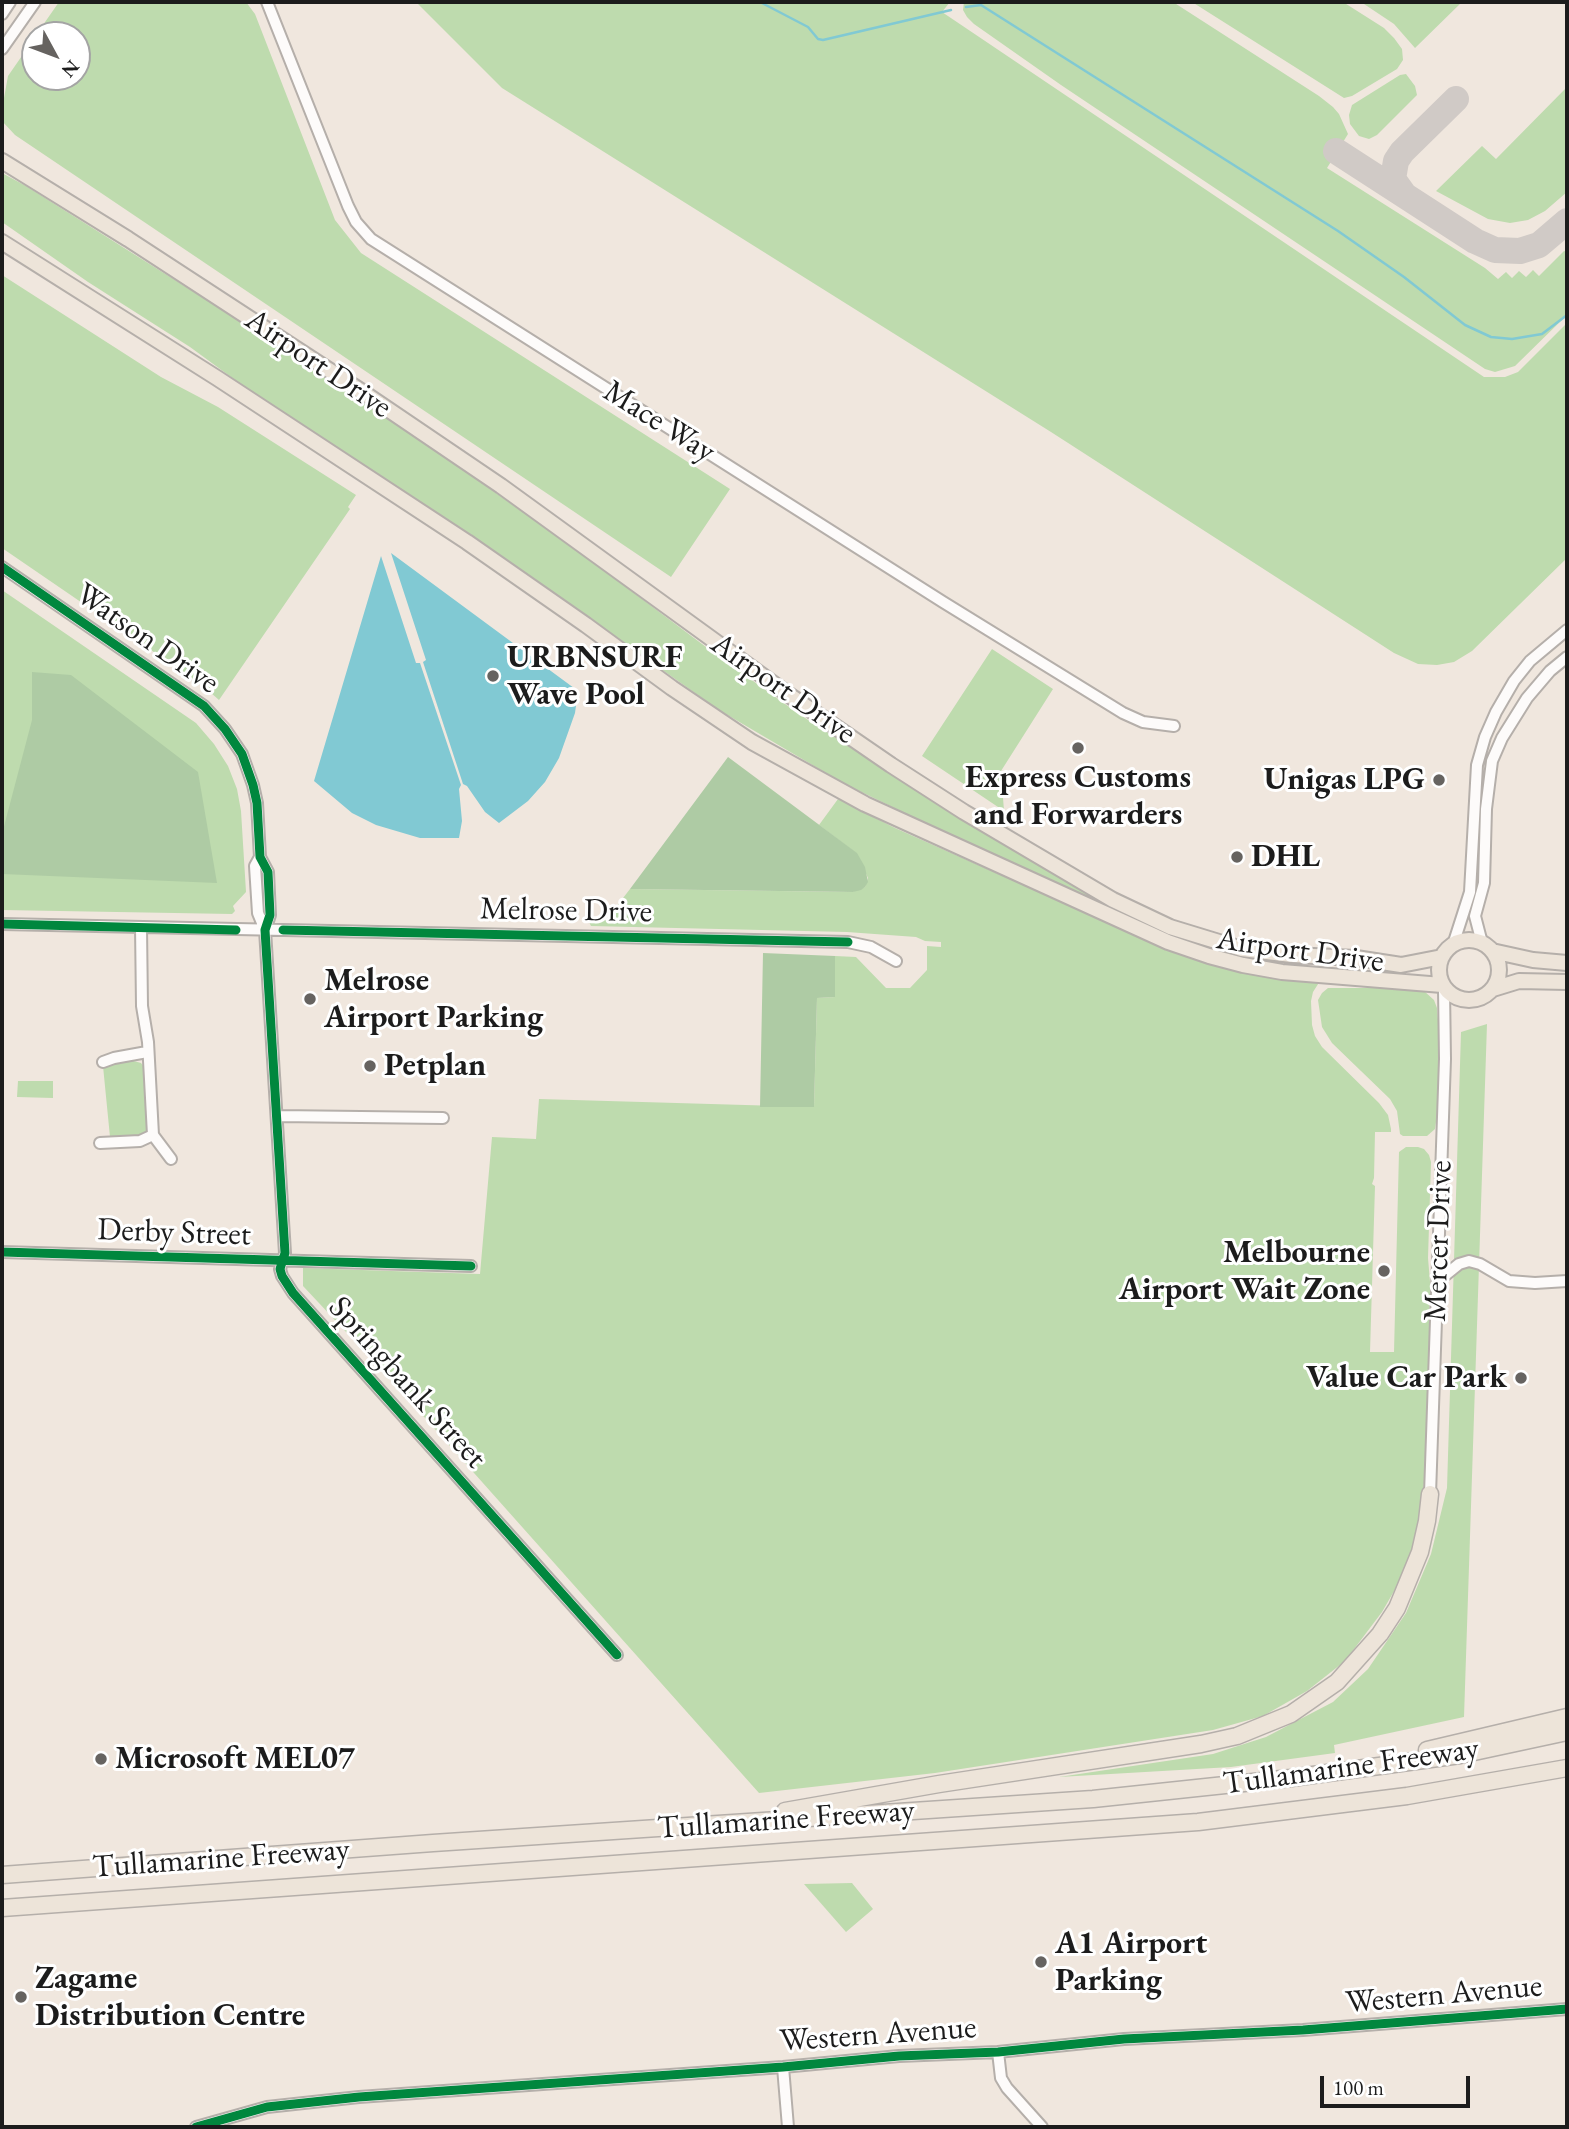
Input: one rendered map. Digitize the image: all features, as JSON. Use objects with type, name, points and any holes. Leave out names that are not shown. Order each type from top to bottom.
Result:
[{"type":"highway","points":[[706,1825],[939,1784],[1201,1744],[1265,1726],[1303,1707],[1337,1682],[1380,1634],[1396,1608],[1420,1552],[1430,1494]]},
{"type":"highway","points":[[1291,1778],[1498,1735],[1567,1717]]},
{"type":"highway","name":"Tullamarine Freeway","points":[[2,1875],[1093,1799],[1291,1778],[1461,1755],[1567,1732]]},
{"type":"highway","name":"Tullamarine Freeway","points":[[2,1908],[1198,1822],[1407,1796],[1567,1768]]},
{"type":"main road","points":[[2,150],[13,157],[20,172]]},
{"type":"main road","name":"Airport Drive","points":[[2,161],[361,391],[500,486],[789,695],[891,765],[1039,858],[1113,900],[1170,927],[1242,949],[1356,958],[1401,965],[1442,957]]},
{"type":"main road","name":"Airport Drive","points":[[2,242],[467,542],[671,688],[743,735],[865,804],[1168,942],[1209,956],[1282,972],[1443,987]]},
{"type":"main road","points":[[1487,947],[1496,957],[1499,970],[1493,989],[1487,995],[1471,1001],[1455,997],[1443,987],[1439,968],[1442,957],[1453,945],[1462,941],[1472,940],[1533,960],[1567,963]]},
{"type":"main road","points":[[1493,989],[1519,981],[1567,982]]},
{"type":"street","points":[[2,14],[10,2]]},
{"type":"street","points":[[2,49],[35,2]]},
{"type":"street","name":"Mace Way","points":[[267,2],[348,206],[356,222],[371,239],[1123,713],[1143,722],[1174,726]]},
{"type":"street","name":"Watson Drive","points":[[2,567],[204,706],[216,718],[242,754],[257,803],[260,858],[255,866],[258,915],[265,930]]},
{"type":"street","points":[[1453,945],[1471,892],[1477,765],[1485,737],[1502,701],[1521,671],[1567,630]]},
{"type":"street","points":[[1487,947],[1475,916],[1485,880],[1486,809],[1492,761],[1502,738],[1527,698],[1550,671],[1567,657]]},
{"type":"street","name":"Melrose Drive","points":[[2,924],[848,942],[871,947],[896,961]]},
{"type":"street","points":[[141,927],[142,1006],[148,1042],[153,1135],[171,1159]]},
{"type":"street","name":"Springbank Street","points":[[265,930],[285,1253],[280,1269],[282,1276],[293,1293],[617,1655]]},
{"type":"street","name":"Mercer Drive","points":[[1430,1494],[1445,1059],[1443,987]]},
{"type":"street","points":[[103,1062],[147,1052]]},
{"type":"street","points":[[278,1116],[443,1118]]},
{"type":"street","points":[[100,1143],[140,1140],[153,1135]]},
{"type":"street","name":"Derby Street","points":[[2,1252],[471,1266]]},
{"type":"street","points":[[1438,1280],[1459,1264],[1469,1261],[1480,1264],[1509,1281],[1567,1283]]},
{"type":"street","name":"Western Avenue","points":[[196,2127],[267,2108],[316,2101],[899,2056],[998,2052],[1124,2039],[1303,2030],[1567,2009]]},
{"type":"street","points":[[998,2052],[1001,2078],[1042,2127]]},
{"type":"street","points":[[783,2067],[788,2127]]},
{"type":"green space","points":[[59,2],[246,2],[255,14],[335,220],[361,253],[730,489],[671,577],[15,135],[2,121],[2,109],[8,76],[21,57],[21,91],[91,91],[91,21],[46,21]]},
{"type":"green space","points":[[416,2],[950,2],[942,12],[1484,377],[1505,377],[1518,372],[1567,323],[1567,558],[1472,651],[1454,662],[1418,664],[1394,653],[1051,432],[502,88]]},
{"type":"green space","points":[[964,2],[1173,2],[1333,107],[1348,134],[1327,168],[1485,268],[1498,279],[1506,272],[1512,278],[1519,271],[1526,277],[1533,270],[1539,276],[1564,251],[1567,252],[1567,315],[1515,366],[1495,372],[1485,369],[974,24],[963,10]]},
{"type":"green space","points":[[1192,2],[1343,2],[1384,28],[1402,49],[1403,60],[1397,69],[1344,98]]},
{"type":"green space","points":[[1361,2],[1462,2],[1415,48],[1394,24]]},
{"type":"green space","points":[[1406,74],[1415,86],[1417,95],[1377,135],[1369,139],[1359,136],[1350,124],[1352,105],[1400,75]]},
{"type":"green space","points":[[1567,87],[1567,192],[1545,211],[1528,220],[1510,223],[1488,219],[1436,191],[1482,146],[1496,159]]},
{"type":"green space","points":[[2,173],[281,347],[421,440],[578,551],[799,714],[905,783],[1103,903],[1100,908],[843,783],[719,710],[470,534],[298,426],[190,347],[88,282],[2,222]]},
{"type":"green space","points":[[2,275],[161,377],[218,407],[356,495],[348,507],[350,509],[219,700],[202,685],[2,548]]},
{"type":"green space","points":[[2,590],[196,723],[214,744],[228,766],[237,789],[241,811],[246,892],[233,906],[235,911],[232,914],[2,910]]},
{"type":"green space","points":[[992,649],[1053,689],[1001,771],[1004,811],[922,756]]},
{"type":"green space","points":[[32,672],[71,675],[198,772],[217,883],[2,874],[2,834],[32,720]]},
{"type":"green space","points":[[728,757],[857,853],[865,867],[868,882],[865,887],[853,892],[630,889]]},
{"type":"green space","points":[[838,799],[895,828],[1189,957],[1254,974],[1320,981],[1311,1001],[1315,1036],[1322,1047],[1379,1103],[1388,1115],[1391,1129],[1391,1132],[1375,1132],[1370,1352],[1394,1352],[1399,1152],[1406,1147],[1418,1147],[1429,1155],[1428,1258],[1431,1294],[1428,1319],[1431,1320],[1428,1426],[1422,1511],[1413,1549],[1405,1572],[1382,1612],[1345,1661],[1307,1691],[1263,1716],[1213,1730],[935,1773],[759,1793],[393,1382],[303,1286],[303,1268],[480,1274],[492,1137],[536,1139],[539,1099],[814,1107],[817,998],[835,997],[835,956],[856,957],[886,988],[910,988],[927,970],[927,946],[941,947],[941,942],[925,941],[916,937],[847,932],[591,926],[589,922],[606,920],[630,889],[852,892],[865,887],[868,878],[856,853],[819,825]]},
{"type":"green space","points":[[763,953],[835,956],[835,997],[817,998],[814,1107],[760,1107]]},
{"type":"green space","points":[[1391,986],[1424,991],[1434,1000],[1437,1008],[1440,1043],[1438,1108],[1435,1129],[1427,1136],[1400,1134],[1397,1111],[1390,1099],[1332,1043],[1322,1027],[1318,1000],[1328,988]]},
{"type":"green space","points":[[1487,1024],[1464,1717],[1334,1745],[1335,1753],[1231,1767],[1059,1777],[1213,1754],[1266,1737],[1333,1702],[1368,1669],[1406,1613],[1431,1554],[1447,1488],[1461,1032]]},
{"type":"green space","points":[[130,1060],[141,1063],[144,1067],[148,1129],[136,1138],[110,1137],[103,1066]]},
{"type":"green space","points":[[18,1081],[53,1081],[53,1098],[17,1097]]},
{"type":"green space","points":[[852,1883],[873,1909],[846,1932],[804,1884]]},
{"type":"water","name":"URBNSURF Wave Pool","points":[[391,553],[578,691],[575,713],[559,758],[545,782],[528,801],[499,823],[485,812],[463,784]]},
{"type":"water","name":"URBNSURF Wave Pool","points":[[381,556],[416,663],[420,663],[461,785],[459,789],[462,821],[459,838],[420,838],[376,825],[352,813],[314,781]]},
{"type":"waterway","points":[[760,2],[808,27],[818,39],[823,40],[951,10]]},
{"type":"waterway","points":[[966,7],[981,5],[1338,231],[1404,277],[1465,325],[1491,337],[1512,339],[1542,334],[1567,315]]},
{"type":"taxiway","points":[[1403,193],[1393,179],[1396,161],[1456,99]]},
{"type":"taxiway","points":[[1336,151],[1475,241],[1495,250],[1520,251],[1539,245],[1567,221]]},
{"type":"cycle path","points":[[2,567],[204,706],[225,729],[242,754],[257,803],[260,857],[268,872],[270,915],[265,930],[285,1253],[280,1269],[282,1276],[293,1293],[617,1655]]},
{"type":"cycle path","points":[[2,924],[236,930]]},
{"type":"cycle path","points":[[283,930],[848,942]]},
{"type":"cycle path","points":[[2,1252],[471,1266]]},
{"type":"cycle path","points":[[196,2127],[267,2107],[359,2097],[783,2067],[899,2056],[998,2052],[1124,2039],[1303,2030],[1567,2009]]},
{"type":"place","name":"URBNSURF Wave Pool","points":[[493,676]]},
{"type":"place","name":"Express Customs and Forwarders","points":[[1078,748]]},
{"type":"place","name":"Unigas LPG","points":[[1439,780]]},
{"type":"place","name":"DHL","points":[[1237,857]]},
{"type":"place","name":"Melrose Airport Parking","points":[[310,999]]},
{"type":"place","name":"Petplan","points":[[370,1066]]},
{"type":"place","name":"Melbourne Airport Wait Zone","points":[[1384,1271]]},
{"type":"place","name":"Value Car Park","points":[[1521,1378]]},
{"type":"place","name":"Microsoft MEL07","points":[[101,1759]]},
{"type":"place","name":"A1 Airport Parking","points":[[1041,1962]]},
{"type":"place","name":"Zagame Distribution Centre","points":[[21,1997]]}]
